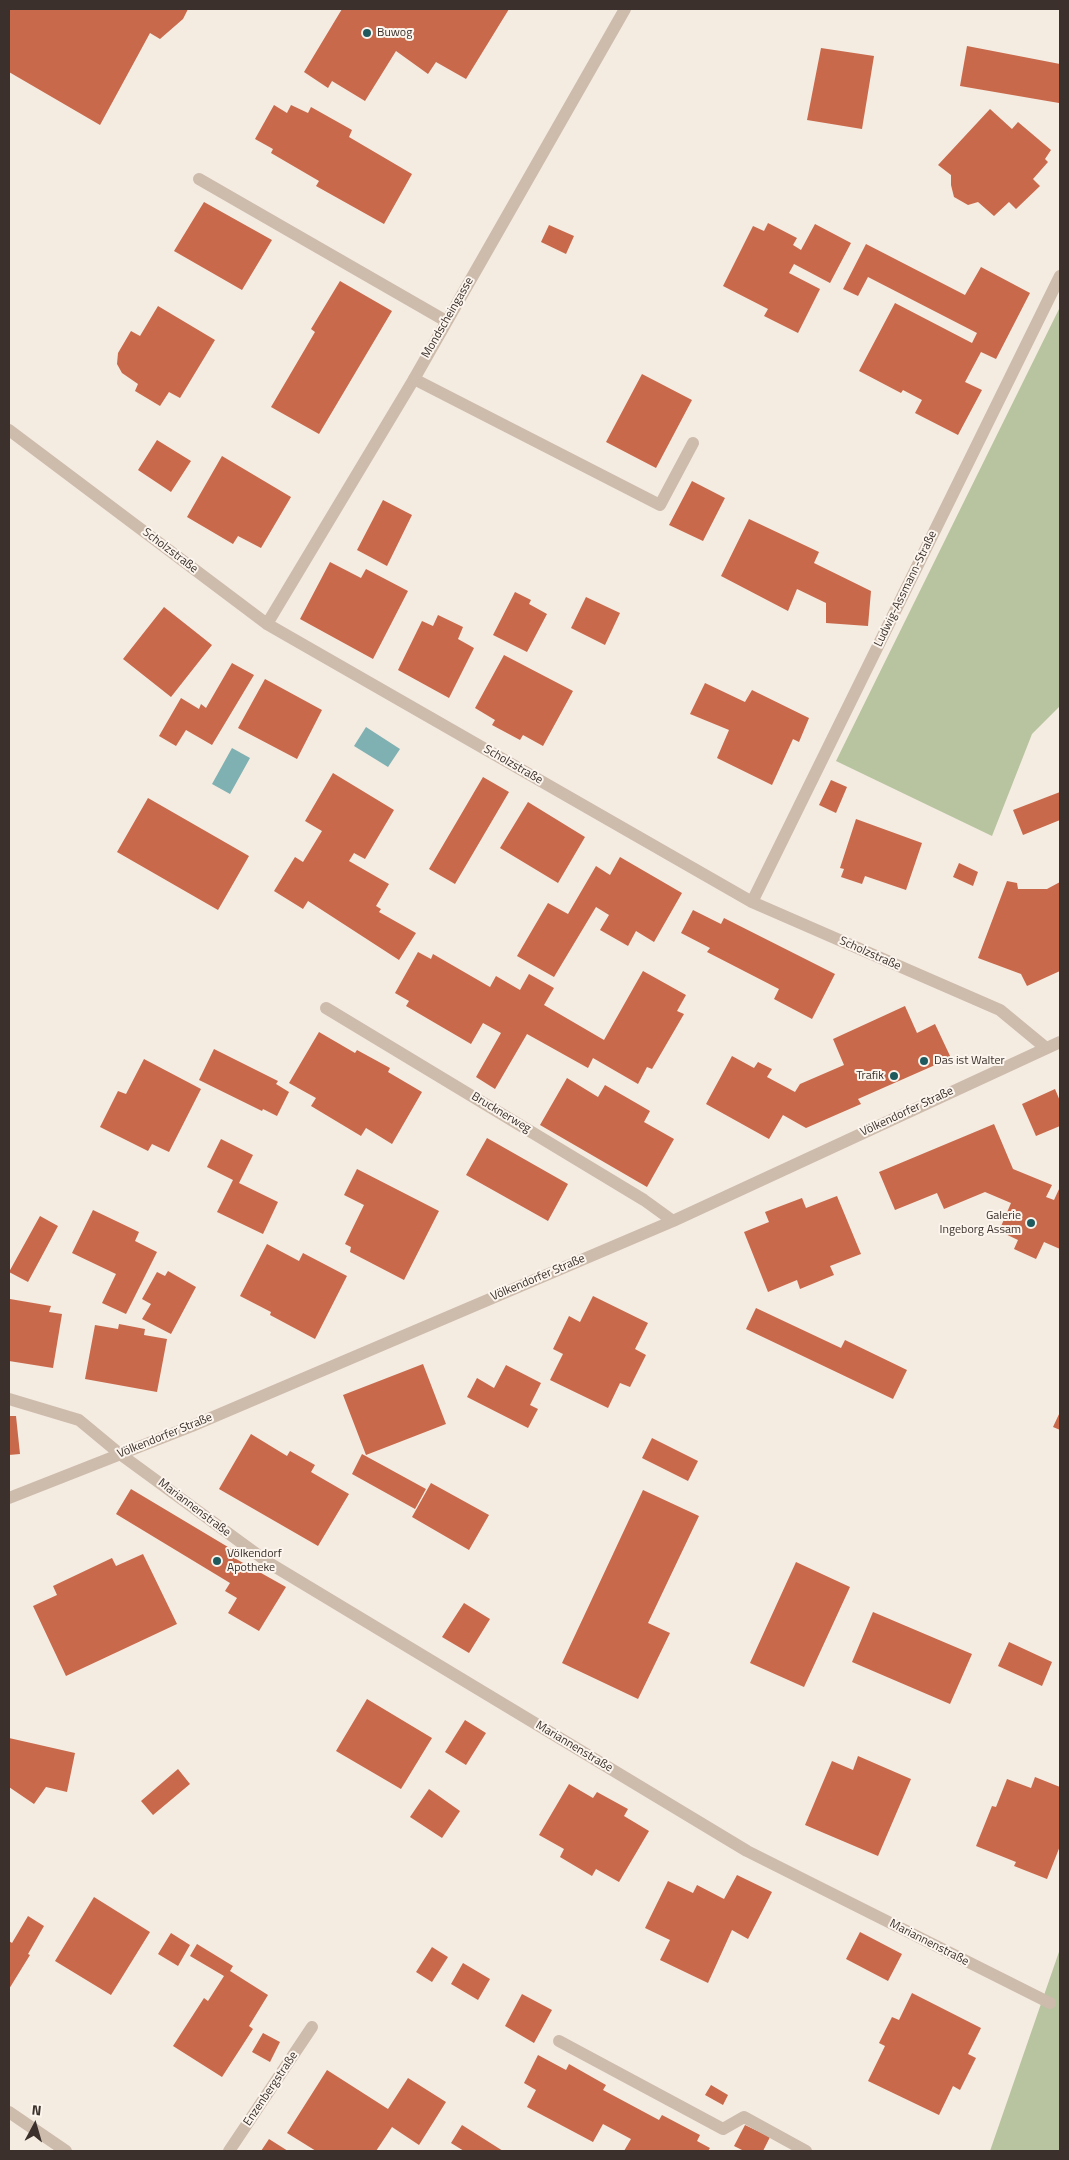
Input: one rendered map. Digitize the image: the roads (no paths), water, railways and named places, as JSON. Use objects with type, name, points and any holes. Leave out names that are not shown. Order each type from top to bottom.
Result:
[{"type":"street","name":"Mondscheingasse","points":[[267,624],[414,379],[625,9]]},
{"type":"street","points":[[199,179],[446,321]]},
{"type":"street","name":"Ludwig-Assmann-Straße","points":[[752,902],[1060,276]]},
{"type":"street","points":[[414,379],[660,505],[693,443]]},
{"type":"street","name":"Scholzstraße","points":[[9,430],[267,624],[752,902],[1000,1010],[1046,1048]]},
{"type":"street","name":"Brucknerweg","points":[[326,1008],[644,1200],[673,1221]]},
{"type":"street","name":"Völkendorfer Straße","points":[[9,1498],[192,1426],[673,1221],[1060,1042]]},
{"type":"street","name":"Mariannenstraße","points":[[9,1399],[79,1420],[120,1454],[268,1563],[747,1851],[1050,2003]]},
{"type":"street","name":"Enzenbergstraße","points":[[229,2151],[312,2027]]},
{"type":"street","points":[[559,2041],[723,2129],[744,2116],[806,2151]]},
{"type":"street","points":[[9,2112],[66,2151]]},
{"type":"water","points":[[366,727],[400,749],[388,767],[354,746]]},
{"type":"water","points":[[232,748],[250,758],[230,794],[212,784]]},
{"type":"place","name":"Buwog","points":[[367,33]]},
{"type":"place","name":"Das ist Walter","points":[[924,1061]]},
{"type":"place","name":"Trafik","points":[[894,1076]]},
{"type":"place","name":"Galerie Ingeborg Assam","points":[[1031,1223]]},
{"type":"place","name":"Völkendorf Apotheke","points":[[217,1561]]}]
